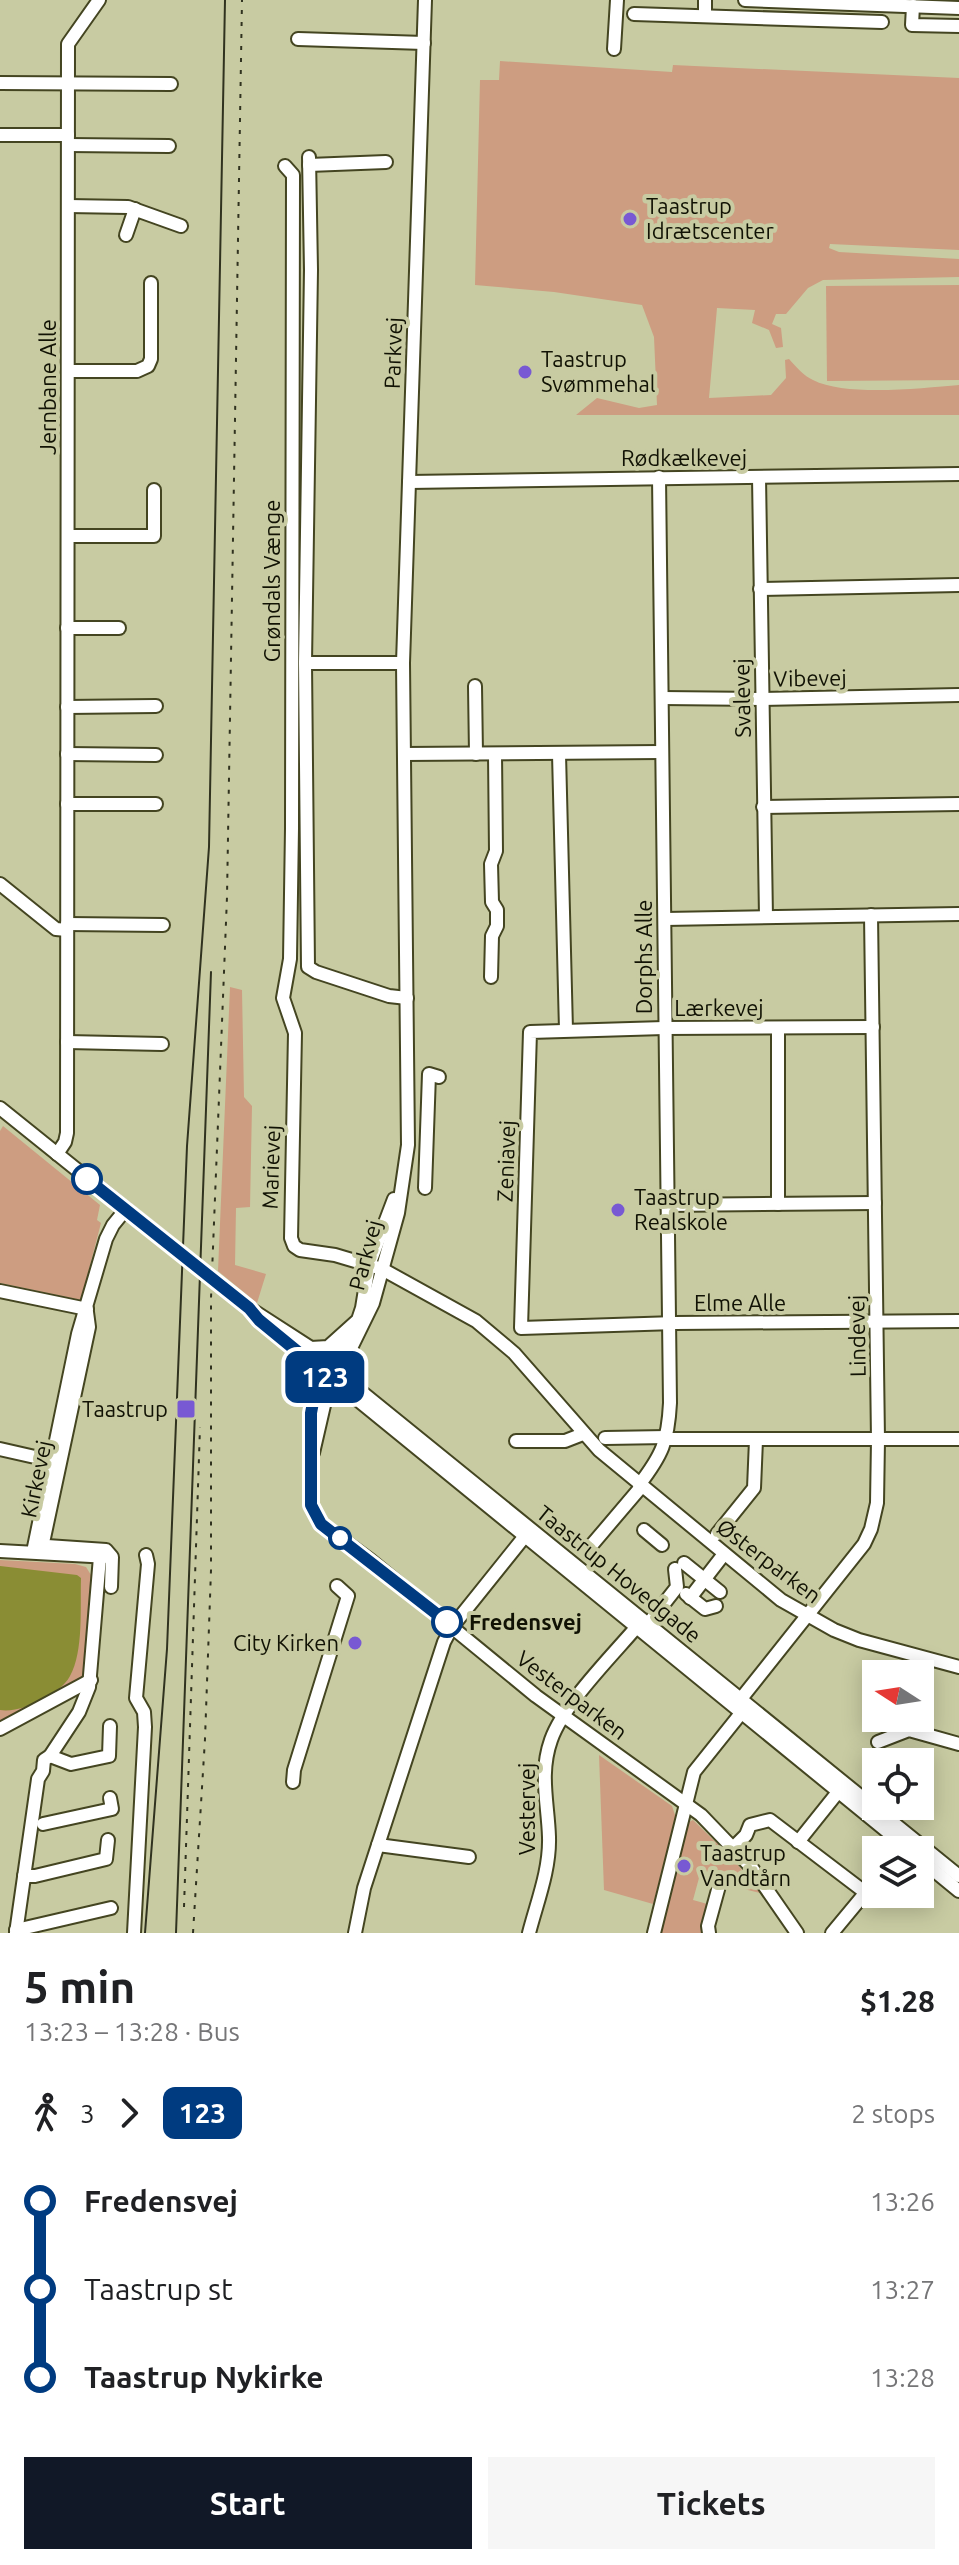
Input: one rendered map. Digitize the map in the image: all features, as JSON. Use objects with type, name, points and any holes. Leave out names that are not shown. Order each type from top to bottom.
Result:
[{"type":"street","name":"Jernbane Alle","points":[[57,1154],[66,1137],[67,1042],[68,41],[99,0]]},
{"type":"street","name":"Parkvej","points":[[333,1374],[373,1303],[405,1174],[407,998],[403,663],[425,0]]},
{"type":"street","points":[[614,49],[617,0]]},
{"type":"street","points":[[705,0],[705,16]]},
{"type":"street","points":[[745,0],[959,8]]},
{"type":"street","points":[[802,2],[802,19]]},
{"type":"street","points":[[937,26],[942,5]]},
{"type":"street","points":[[913,6],[912,25],[959,26]]},
{"type":"street","points":[[634,14],[882,22]]},
{"type":"street","points":[[298,39],[424,43]]},
{"type":"street","points":[[0,83],[171,84]]},
{"type":"street","points":[[0,135],[169,146]]},
{"type":"street","points":[[386,162],[309,161],[311,270],[305,663],[308,967],[389,996],[407,998]]},
{"type":"street","name":"Grøndals Vænge","points":[[283,998],[290,959],[292,828],[293,175],[285,166]]},
{"type":"street","points":[[68,206],[128,207],[181,226]]},
{"type":"street","points":[[126,235],[135,209]]},
{"type":"street","points":[[68,371],[137,371],[148,366],[151,359],[151,283]]},
{"type":"street","name":"Rødkælkevej","points":[[409,482],[959,474]]},
{"type":"street","name":"Dorphs Alle","points":[[590,1547],[640,1486],[660,1457],[667,1438],[669,1324],[659,477]]},
{"type":"street","name":"Svalevej","points":[[759,477],[766,917]]},
{"type":"street","points":[[68,536],[154,536],[154,490]]},
{"type":"street","points":[[151,536],[151,551]]},
{"type":"street","points":[[760,589],[959,585]]},
{"type":"street","points":[[67,628],[119,628]]},
{"type":"street","points":[[305,663],[403,663]]},
{"type":"street","points":[[475,686],[476,754]]},
{"type":"street","name":"Vibevej","points":[[662,698],[959,695]]},
{"type":"street","points":[[67,707],[156,706]]},
{"type":"street","points":[[404,754],[661,752]]},
{"type":"street","points":[[67,754],[156,755]]},
{"type":"street","points":[[491,977],[492,936],[497,926],[497,910],[492,902],[491,864],[496,851],[495,754]]},
{"type":"street","points":[[559,754],[566,1030]]},
{"type":"street","points":[[67,804],[156,804]]},
{"type":"street","points":[[763,807],[959,804]]},
{"type":"street","points":[[0,884],[56,929],[163,925]]},
{"type":"street","points":[[665,919],[959,914]]},
{"type":"street","name":"Lindevej","points":[[654,1933],[697,1767],[860,1550],[871,1529],[877,1503],[871,915]]},
{"type":"street","name":"Marievej","points":[[283,998],[295,1033],[291,1238],[300,1250],[335,1255],[382,1269]]},
{"type":"street","name":"Lærkevej","points":[[566,1030],[873,1027]]},
{"type":"street","points":[[778,1029],[778,1204]]},
{"type":"street","name":"Zeniavej","points":[[521,1328],[529,1033],[566,1030]]},
{"type":"street","points":[[67,1042],[162,1044]]},
{"type":"street","points":[[425,1188],[429,1074],[439,1077]]},
{"type":"street","name":"Taastrup Hovedgade","points":[[0,1108],[249,1308],[311,1348],[333,1374]]},
{"type":"street","points":[[407,1140],[426,1140]]},
{"type":"street","name":"Parkvej","points":[[333,1374],[362,1308],[369,1265],[397,1191],[407,1140]]},
{"type":"street","points":[[666,1205],[875,1203]]},
{"type":"street","name":"Kirkevej","points":[[33,1552],[44,1538],[55,1461],[89,1327],[87,1309],[106,1239],[126,1209]]},
{"type":"street","name":"Østerparken","points":[[382,1269],[476,1321],[491,1333],[552,1394],[583,1434],[640,1486],[781,1600],[808,1617],[859,1640],[959,1667]]},
{"type":"street","points":[[0,1291],[87,1309]]},
{"type":"street","name":"Taastrup Hovedgade","points":[[249,1308],[259,1320],[333,1374],[642,1623],[894,1836]]},
{"type":"street","name":"Parkvej","points":[[311,1348],[328,1347],[358,1320]]},
{"type":"street","name":"Elme Alle","points":[[521,1328],[959,1321]]},
{"type":"street","name":"Vesterparken","points":[[333,1374],[313,1453],[311,1505],[321,1524],[563,1716],[686,1803],[734,1847],[765,1884],[797,1933]]},
{"type":"street","points":[[516,1441],[565,1441],[583,1434]]},
{"type":"street","points":[[605,1438],[959,1439]]},
{"type":"street","points":[[717,1534],[755,1485],[756,1440]]},
{"type":"street","points":[[0,1449],[55,1461]]},
{"type":"street","points":[[644,1530],[662,1545]]},
{"type":"street","points":[[355,1933],[362,1897],[444,1642],[452,1627],[528,1532]]},
{"type":"street","points":[[0,1551],[106,1557]]},
{"type":"street","points":[[690,1598],[724,1554]]},
{"type":"street","points":[[134,1933],[145,1727],[144,1712],[136,1698],[148,1564],[146,1555]]},
{"type":"street","points":[[106,1557],[111,1587]]},
{"type":"street","points":[[106,1557],[91,1680],[79,1712],[50,1756],[44,1760],[38,1779],[16,1932],[111,1908]]},
{"type":"street","points":[[716,1606],[705,1609],[677,1587],[680,1566],[705,1579],[720,1592]]},
{"type":"street","points":[[293,1782],[294,1770],[348,1596],[337,1586]]},
{"type":"street","name":"Vestervej","points":[[529,1933],[548,1856],[543,1782],[551,1740],[563,1716],[677,1587]]},
{"type":"street","points":[[0,1729],[91,1680]]},
{"type":"street","name":"Taastrup Hovedgade","points":[[741,1706],[838,1792],[893,1836]]},
{"type":"street","points":[[50,1756],[71,1764],[109,1756],[110,1726]]},
{"type":"street","points":[[878,1742],[909,1730],[959,1744]]},
{"type":"street","points":[[798,1842],[838,1792]]},
{"type":"street","points":[[43,1824],[112,1809],[110,1798]]},
{"type":"street","points":[[734,1847],[746,1835],[750,1825],[770,1820],[862,1890]]},
{"type":"street","points":[[24,1876],[106,1859],[108,1840]]},
{"type":"street","points":[[378,1845],[469,1857]]},
{"type":"street","name":"Taastrup Hovedgade","points":[[934,1862],[959,1876]]},
{"type":"street","points":[[934,1870],[959,1891]]},
{"type":"street","points":[[709,1933],[708,1926],[719,1886]]},
{"type":"street","points":[[832,1933],[862,1898]]},
{"type":"shaded area","points":[[500,61],[672,72],[673,65],[959,78],[959,250],[830,244],[829,248],[839,252],[959,259],[959,277],[823,280],[808,288],[786,314],[776,314],[772,324],[781,328],[783,347],[776,348],[769,330],[752,323],[755,310],[717,308],[709,398],[771,395],[786,378],[785,360],[789,359],[810,378],[845,388],[884,390],[959,385],[959,415],[576,415],[597,398],[639,408],[657,405],[654,337],[642,305],[554,292],[475,285],[480,80],[499,80]]},
{"type":"shaded area","points":[[959,285],[959,380],[827,381],[826,286]]},
{"type":"shaded area","points":[[230,987],[242,990],[244,1097],[252,1106],[250,1207],[236,1208],[235,1265],[266,1274],[257,1303],[218,1271]]},
{"type":"shaded area","points":[[3,1126],[100,1205],[97,1220],[101,1223],[81,1300],[0,1283],[0,1131]]},
{"type":"shaded area","points":[[0,1560],[75,1564],[86,1567],[91,1575],[82,1689],[0,1728]]},
{"type":"shaded area","points":[[0,1566],[81,1578],[79,1642],[70,1676],[46,1698],[11,1710],[0,1710]]},
{"type":"shaded area","points":[[599,1755],[672,1806],[676,1818],[653,1904],[604,1890]]},
{"type":"shaded area","points":[[693,1820],[734,1860],[760,1893],[699,1878],[693,1900],[711,1905],[703,1933],[660,1933],[687,1823]]},
{"type":"tram line","points":[[145,1933],[167,1649],[187,1146],[209,847],[225,0]]},
{"type":"tram line","points":[[176,1933],[211,972]]},
{"type":"railway","points":[[193,1933],[211,1570],[211,1298],[227,897],[242,0]]},
{"type":"railway","points":[[184,1907],[200,1427]]},
{"type":"bus line","name":"123","points":[[87,1179],[249,1308],[259,1320],[326,1375],[311,1408],[312,1510],[321,1524],[447,1622]]},
{"type":"place","name":"Taastrup Idrætscenter","points":[[630,219]]},
{"type":"place","name":"Taastrup Svømmehal","points":[[525,372]]},
{"type":"place","name":"Taastrup Realskole","points":[[618,1210]]},
{"type":"place","name":"Taastrup","points":[[186,1409]]},
{"type":"place","name":"Fredensvej","points":[[447,1622]]},
{"type":"place","name":"City Kirken","points":[[355,1643]]},
{"type":"place","name":"Taastrup Vandtårn","points":[[684,1866]]}]
